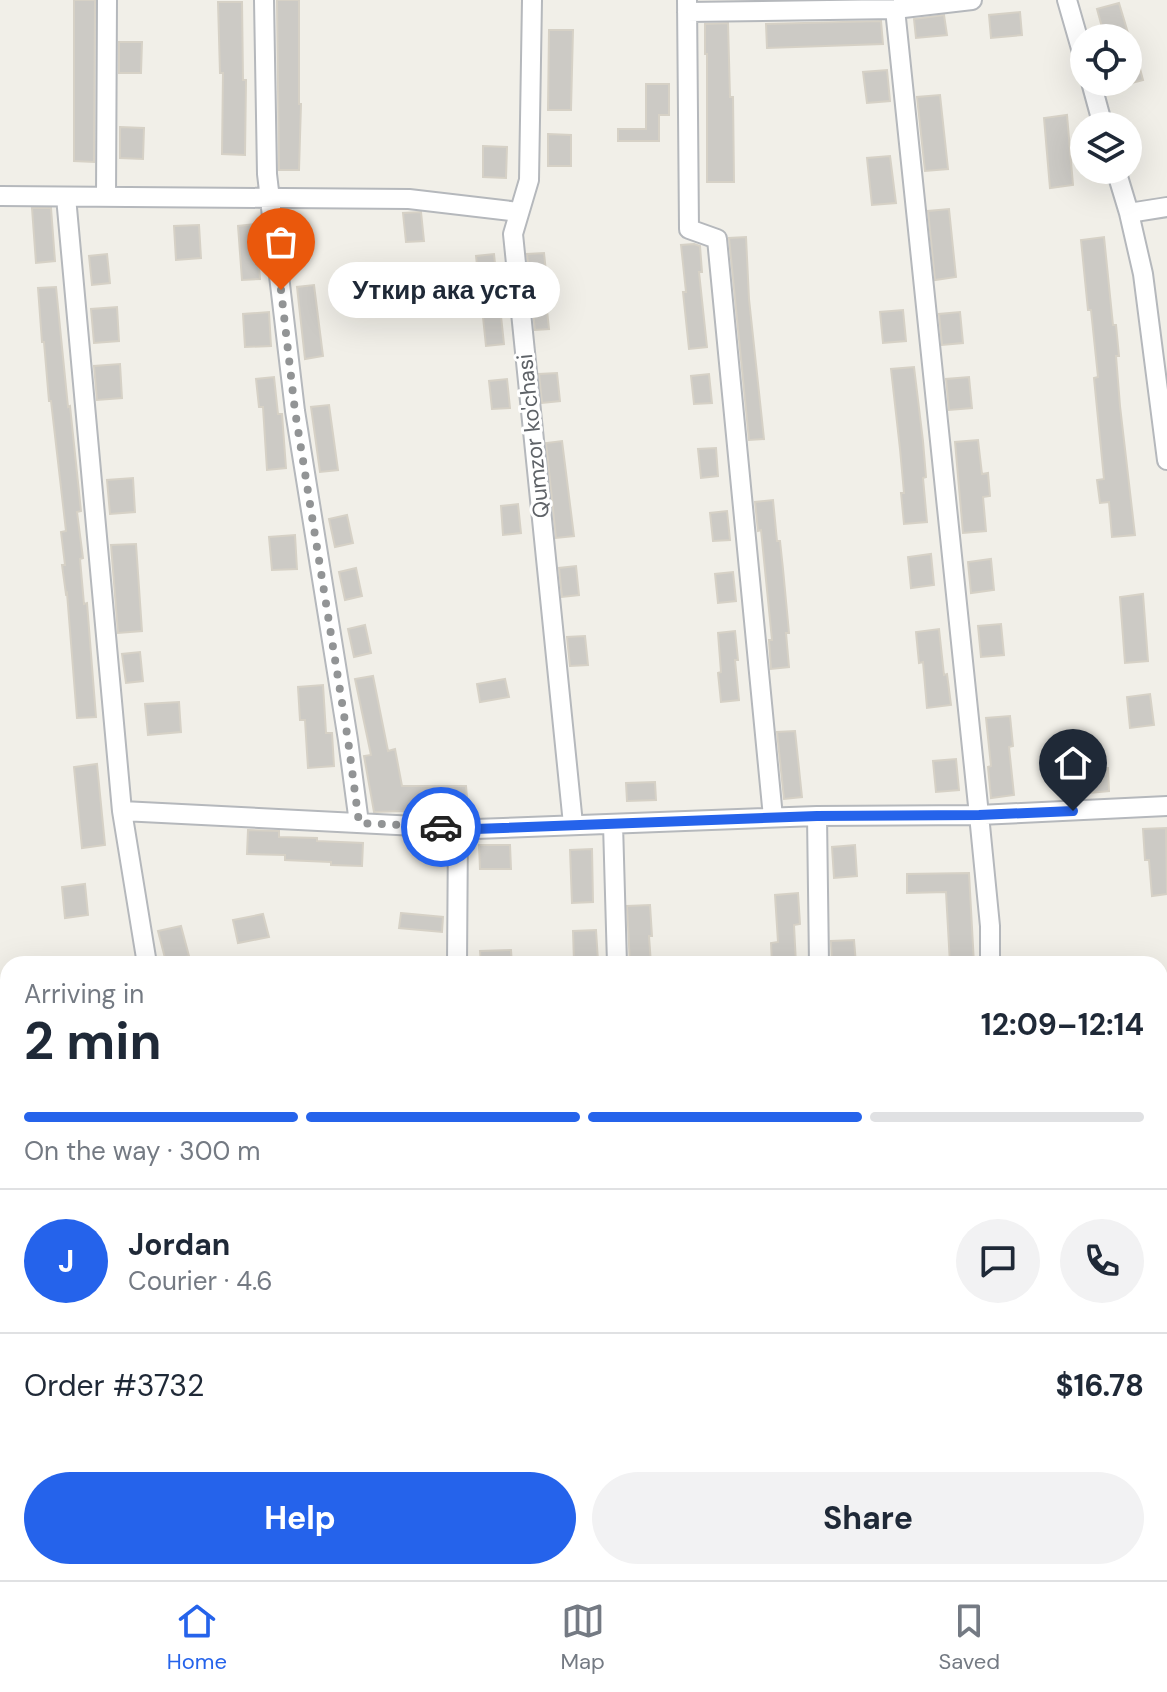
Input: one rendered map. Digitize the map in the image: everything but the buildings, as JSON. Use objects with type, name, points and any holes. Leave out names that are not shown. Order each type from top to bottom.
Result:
[{"type":"street","points":[[106,197],[107,0]]},
{"type":"street","points":[[264,0],[267,174],[295,411],[359,823]]},
{"type":"street","name":"Qumzor ko'chasi","points":[[532,0],[529,180],[513,234],[573,824]]},
{"type":"street","points":[[773,817],[717,239],[689,229],[687,6],[895,9],[972,0]]},
{"type":"street","points":[[1067,0],[1074,24]]},
{"type":"street","points":[[895,9],[979,815],[990,956]]},
{"type":"street","points":[[1120,184],[1143,274],[1167,460]]},
{"type":"street","points":[[0,196],[409,199],[519,212]]},
{"type":"street","points":[[66,197],[122,811],[146,956]]},
{"type":"street","points":[[1129,213],[1167,207]]},
{"type":"street","points":[[122,811],[458,828],[773,817],[979,815],[1167,806]]},
{"type":"street","points":[[817,816],[819,956]]},
{"type":"street","points":[[613,824],[617,956]]},
{"type":"street","points":[[457,956],[458,828]]},
{"type":"way so far","points":[[281,290],[295,411],[359,823],[441,827]]},
{"type":"place","name":"Уткир ака уста","points":[[281,290]]},
{"type":"route","points":[[441,827],[475,829],[817,816],[1073,811]]}]
